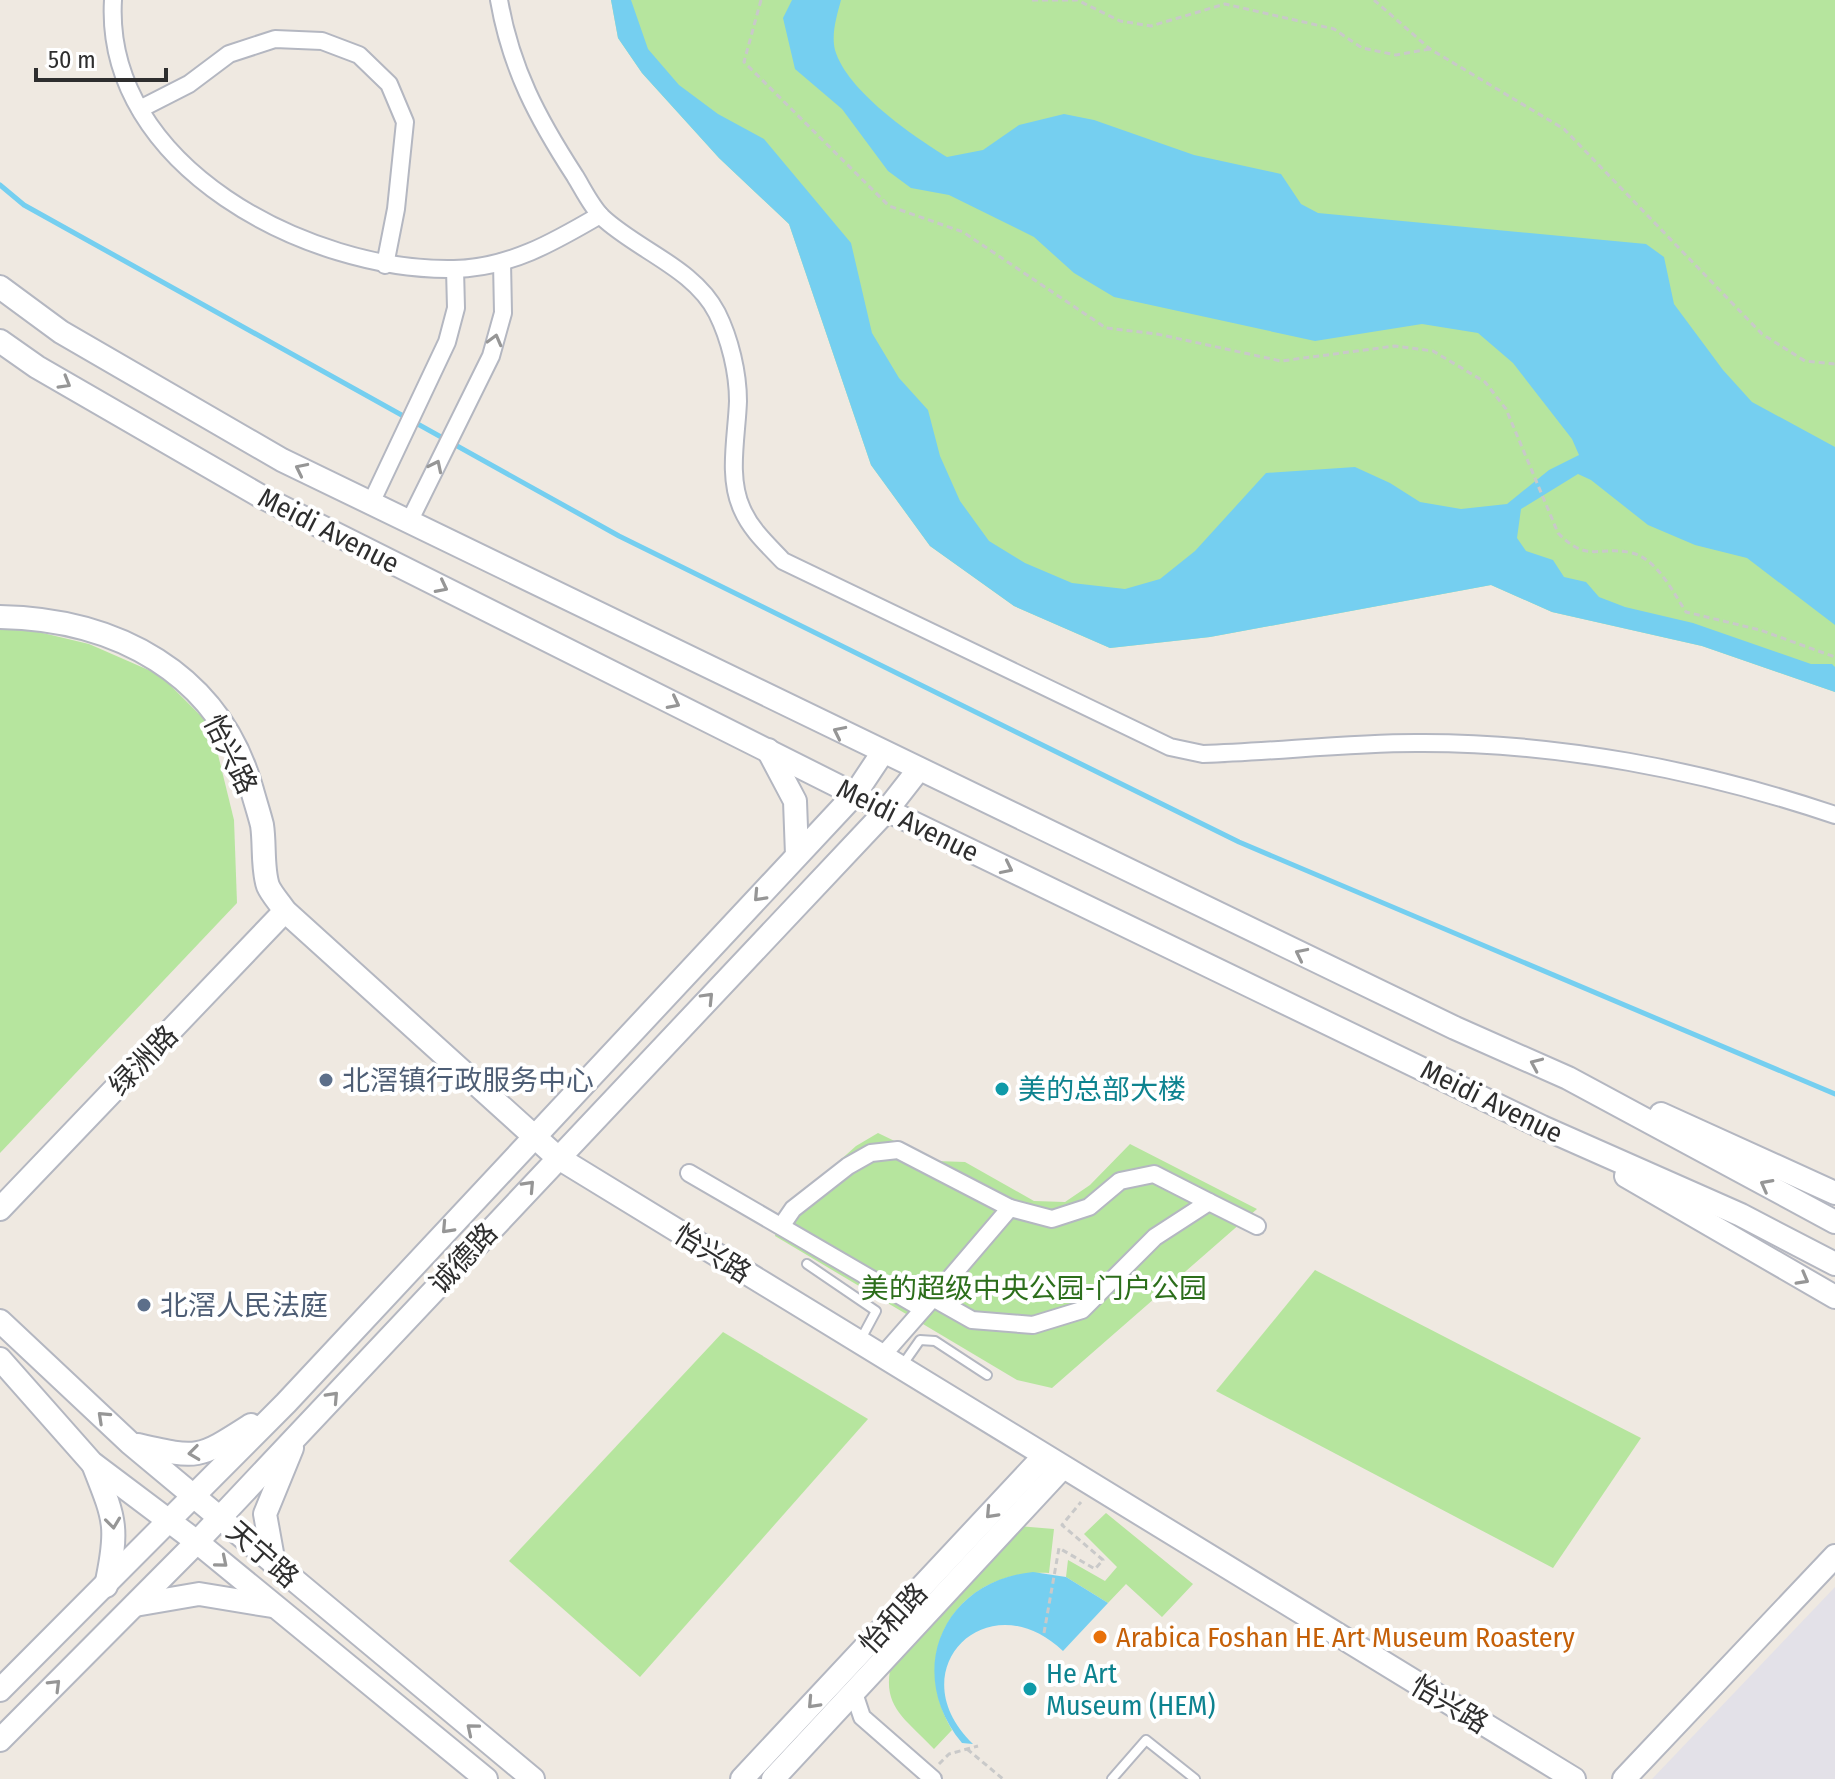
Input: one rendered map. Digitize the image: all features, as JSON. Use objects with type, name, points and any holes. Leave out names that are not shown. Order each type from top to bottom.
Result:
[{"type":"main road","name":"Meidi Avenue","points":[[0,287],[61,332],[282,460],[1455,1028],[1568,1078],[1835,1222]]},
{"type":"main road","name":"Meidi Avenue","points":[[0,341],[37,367],[262,497],[887,810],[1542,1127],[1741,1215],[1835,1264]]},
{"type":"main road","name":"怡兴路","points":[[0,617],[39,618],[129,644],[189,681],[216,717],[247,772],[261,824],[268,885],[285,911],[557,1157],[1574,1779]]},
{"type":"main road","points":[[768,750],[795,801],[797,855]]},
{"type":"main road","name":"诚德路","points":[[0,1690],[286,1403],[855,794],[883,752]]},
{"type":"main road","name":"诚德路","points":[[0,1740],[197,1542],[887,810],[919,769]]},
{"type":"main road","name":"绿洲路","points":[[0,1209],[285,911]]},
{"type":"main road","points":[[1568,1078],[1708,1133],[1835,1193]]},
{"type":"main road","points":[[1542,1127],[1835,1297]]},
{"type":"main road","name":"天宁路","points":[[0,1321],[130,1443],[195,1494],[274,1564],[533,1779]]},
{"type":"main road","name":"天宁路","points":[[0,1359],[92,1463],[197,1542],[486,1779]]},
{"type":"main road","points":[[130,1443],[187,1456],[213,1450],[286,1403]]},
{"type":"main road","points":[[274,1564],[265,1514],[296,1437]]},
{"type":"main road","name":"怡和路","points":[[773,1779],[854,1693],[1053,1462]]},
{"type":"main road","name":"怡和路","points":[[742,1779],[1053,1462]]},
{"type":"main road","points":[[92,1463],[114,1518],[114,1547],[106,1586]]},
{"type":"main road","points":[[1624,1779],[1835,1556]]},
{"type":"main road","points":[[135,1605],[199,1594],[274,1606]]},
{"type":"street","points":[[113,0],[121,61],[140,109],[197,176],[272,228],[320,248],[385,265],[455,269],[502,262],[555,242],[600,215]]},
{"type":"street","points":[[499,0],[504,30],[528,101],[600,215],[662,258],[695,286],[717,311],[731,350],[738,397],[734,477],[741,507],[756,533],[783,561],[829,586],[1170,747],[1203,754],[1298,746],[1417,743],[1550,752],[1727,782],[1835,815]]},
{"type":"street","points":[[140,109],[189,84],[229,54],[275,39],[322,41],[359,55],[389,84],[405,122],[396,209],[385,265]]},
{"type":"street","points":[[409,522],[491,356],[503,313],[502,262]]},
{"type":"street","points":[[371,503],[447,342],[456,308],[455,269]]},
{"type":"street","points":[[782,1225],[793,1209],[848,1166],[871,1153],[898,1150],[1010,1208],[1052,1219],[1089,1207],[1120,1181],[1154,1174],[1257,1226]]},
{"type":"street","points":[[689,1173],[928,1303],[972,1320],[1033,1325],[1082,1310],[1155,1237],[1209,1202]]},
{"type":"street","points":[[891,1362],[928,1303],[1010,1208]]},
{"type":"street","points":[[854,1693],[862,1717],[930,1777]]},
{"type":"street","points":[[832,1715],[862,1717]]},
{"type":"lane","points":[[807,1264],[876,1311],[859,1342]]},
{"type":"lane","points":[[891,1362],[920,1340],[935,1341],[987,1375]]},
{"type":"lane","points":[[1112,1779],[1146,1740],[1195,1779]]},
{"type":"path","points":[[761,0],[744,62],[889,206],[963,232],[1106,328],[1157,334],[1281,361],[1395,346],[1433,351],[1485,382],[1506,409],[1558,533],[1573,549],[1590,553],[1633,553],[1656,567],[1686,612],[1760,630],[1835,657]]},
{"type":"path","points":[[1032,0],[1077,0],[1120,21],[1151,26],[1225,4],[1334,29],[1362,48],[1396,55],[1430,49]]},
{"type":"path","points":[[1374,0],[1430,49],[1564,129],[1762,334],[1805,361],[1835,364]]},
{"type":"path","points":[[1044,1633],[1059,1548],[1095,1569],[1103,1560],[1062,1525],[1094,1487]]},
{"type":"path","points":[[930,1777],[949,1754],[978,1746]]},
{"type":"path","points":[[967,1749],[1003,1779]]},
{"type":"shaded area","points":[[1835,1587],[1835,1779],[1652,1779]]},
{"type":"green space","points":[[611,0],[1835,0],[1835,692],[1702,646],[1552,612],[1491,585],[1210,637],[1110,648],[1014,606],[930,546],[871,465],[789,224],[719,158],[642,73],[618,38]]},
{"type":"green space","points":[[26,629],[89,644],[160,675],[211,726],[234,820],[237,903],[0,1153],[0,630]]},
{"type":"green space","name":"美的超级中央公园-门户公园","points":[[878,1133],[936,1161],[965,1162],[1034,1201],[1065,1202],[1090,1185],[1130,1144],[1257,1209],[1052,1388],[1017,1380],[775,1236],[781,1213],[856,1146]]},
{"type":"green space","points":[[1315,1270],[1641,1438],[1553,1568],[1216,1391]]},
{"type":"green space","points":[[723,1332],[868,1419],[640,1677],[509,1561]]},
{"type":"green space","points":[[1106,1513],[1193,1584],[1162,1617],[1126,1584],[1108,1603],[1066,1577],[1068,1560],[1105,1581],[1117,1567],[1084,1534]]},
{"type":"green space","points":[[1018,1526],[1054,1529],[1049,1573],[1017,1575],[989,1584],[967,1600],[950,1620],[939,1644],[935,1671],[939,1700],[952,1730],[934,1749],[904,1718],[892,1699],[889,1674],[893,1657]]},
{"type":"water","points":[[611,0],[631,0],[648,49],[679,85],[718,114],[764,139],[851,243],[872,333],[899,378],[928,410],[940,456],[960,501],[989,541],[1025,563],[1072,583],[1125,589],[1160,579],[1195,551],[1266,473],[1355,467],[1390,483],[1420,502],[1461,509],[1507,504],[1549,470],[1579,455],[1572,439],[1513,363],[1478,333],[1422,324],[1315,341],[1114,297],[1074,273],[1034,237],[949,195],[911,188],[888,171],[842,109],[795,69],[783,18],[792,0],[841,0],[834,38],[842,66],[883,111],[947,157],[983,150],[1019,125],[1064,114],[1094,120],[1194,155],[1281,174],[1301,204],[1318,213],[1646,244],[1664,257],[1674,304],[1723,370],[1752,402],[1835,447],[1835,625],[1747,558],[1695,545],[1648,525],[1591,480],[1578,474],[1521,509],[1517,538],[1526,551],[1553,560],[1564,577],[1586,582],[1599,597],[1625,607],[1693,623],[1811,664],[1832,664],[1835,667],[1835,692],[1702,646],[1552,612],[1491,585],[1210,637],[1110,648],[1014,606],[930,546],[871,465],[789,224],[719,158],[642,73],[618,38]]},
{"type":"water","points":[[1033,1572],[1066,1577],[1108,1603],[1063,1651],[1034,1631],[1006,1625],[981,1630],[961,1643],[948,1664],[944,1689],[952,1716],[973,1744],[962,1743],[945,1716],[936,1688],[935,1661],[942,1635],[955,1612],[975,1593],[1001,1579]]},
{"type":"waterway","points":[[0,185],[24,205],[619,536],[1239,842],[1835,1094]]},
{"type":"place","name":"北滘镇行政服务中心","points":[[326,1080]]},
{"type":"place","name":"美的总部大楼","points":[[1002,1089]]},
{"type":"place","name":"北滘人民法庭","points":[[144,1305]]},
{"type":"place","name":"Arabica Foshan HE Art Museum Roastery","points":[[1100,1637]]},
{"type":"place","name":"He Art Museum (HEM)","points":[[1030,1689]]}]
